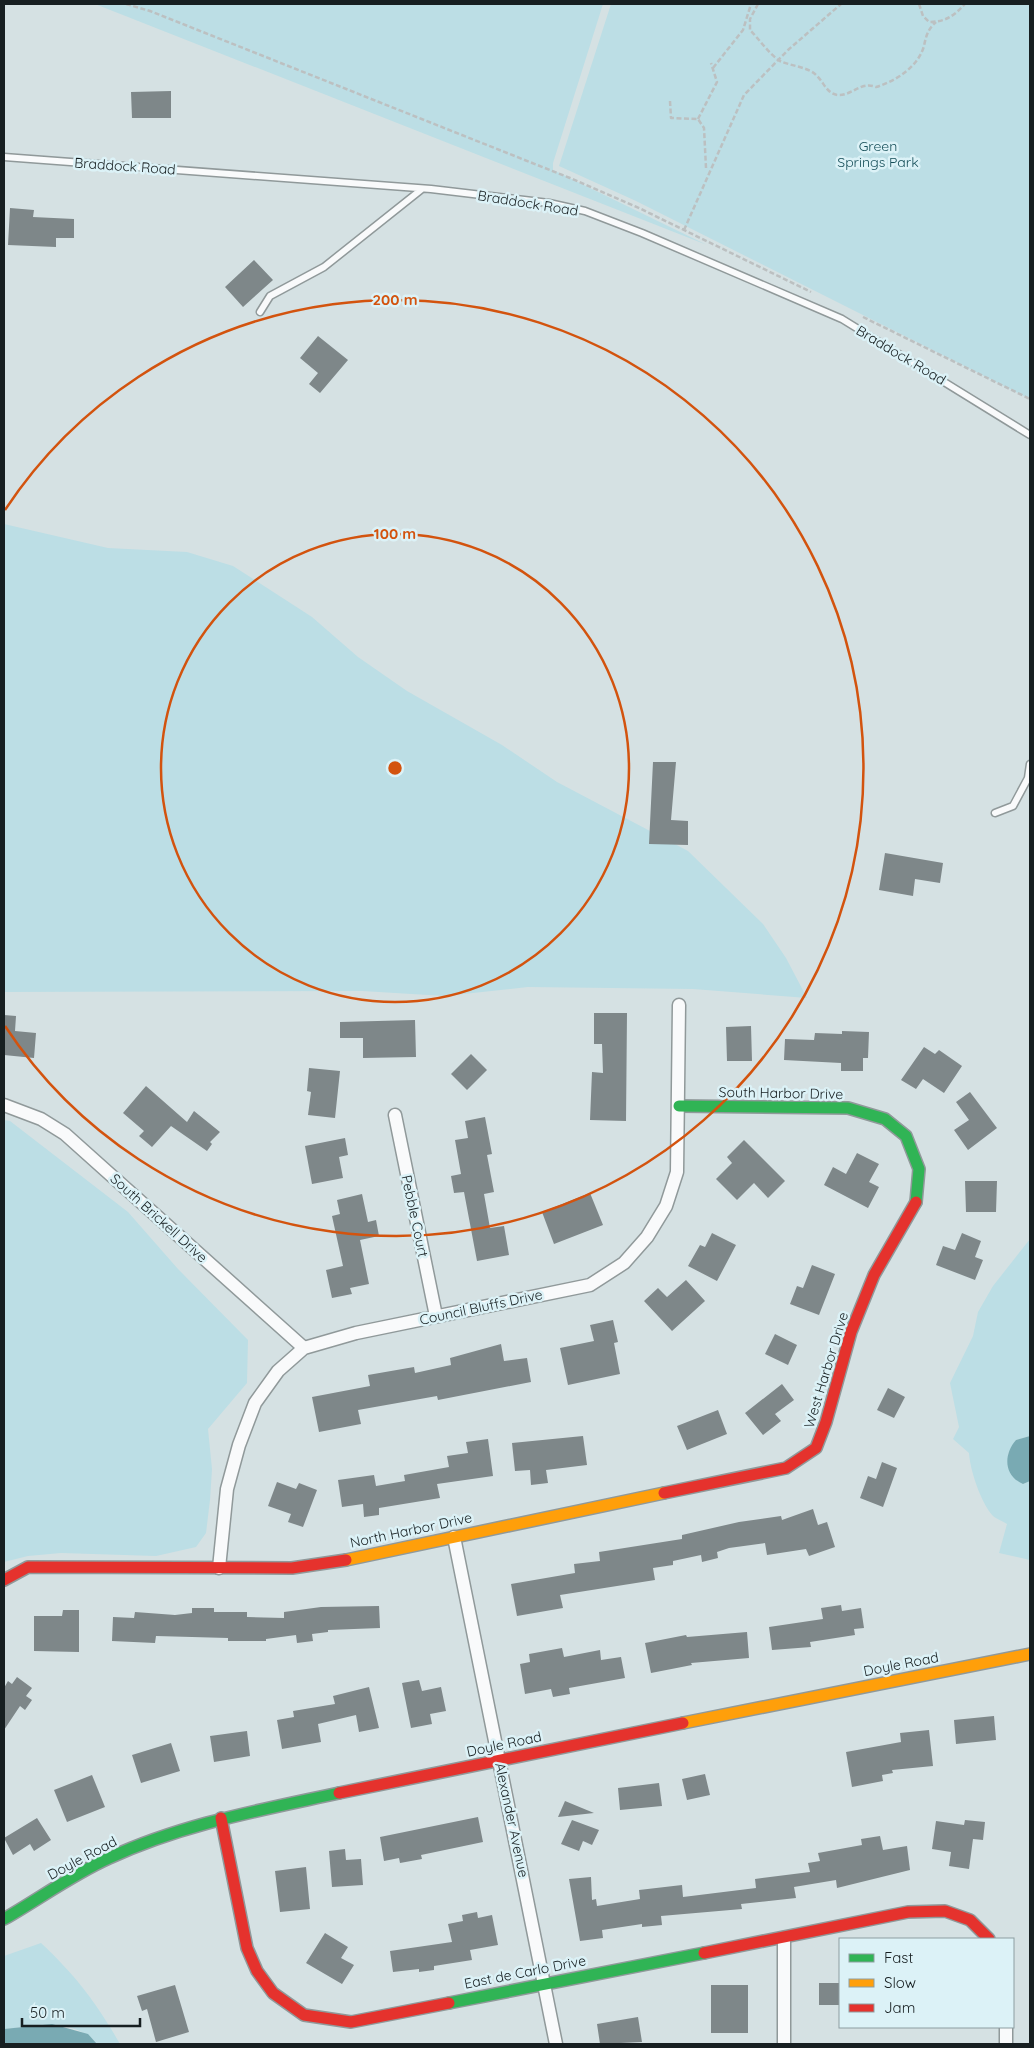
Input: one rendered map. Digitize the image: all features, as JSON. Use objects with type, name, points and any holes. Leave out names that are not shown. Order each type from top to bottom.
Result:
[{"type":"street","name":"Council Bluffs Drive","points":[[219,1568],[227,1489],[238,1445],[256,1403],[278,1371],[304,1348],[356,1333],[590,1285],[624,1263],[647,1237],[666,1206],[677,1172],[679,1005]]},
{"type":"street","name":"South Brickell Drive","points":[[4,1105],[41,1119],[65,1134],[304,1348]]},
{"type":"street","name":"South Harbor Drive","points":[[679,1106],[848,1108],[886,1119],[906,1136]]},
{"type":"street","name":"Pebble Court","points":[[395,1115],[436,1316]]},
{"type":"street","name":"West Harbor Drive","points":[[816,1448],[826,1422],[851,1332],[874,1274],[917,1200],[919,1169],[906,1136]]},
{"type":"street","name":"North Harbor Drive","points":[[4,1580],[28,1567],[292,1568],[786,1468],[816,1448]]},
{"type":"street","name":"Alexander Avenue","points":[[454,1536],[556,2044]]},
{"type":"street","name":"Doyle Road","points":[[4,1919],[108,1858],[160,1837],[221,1818],[499,1760],[1030,1654]]},
{"type":"street","name":"East de Carlo Drive","points":[[221,1818],[247,1948],[257,1971],[273,1993],[304,2015],[351,2022],[908,1912],[945,1911],[970,1920],[988,1938]]},
{"type":"street","points":[[784,1938],[784,2044]]},
{"type":"street","points":[[1006,2028],[1006,2044]]},
{"type":"lane","name":"Braddock Road","points":[[4,157],[422,189],[549,203],[585,211],[642,233],[842,319],[1030,434]]},
{"type":"lane","points":[[260,312],[270,296],[324,267],[422,189]]},
{"type":"lane","points":[[995,813],[1013,806],[1028,778],[1030,764]]},
{"type":"path","points":[[126,4],[150,11],[570,178],[684,230],[817,295]]},
{"type":"path","points":[[713,68],[742,30],[751,4]]},
{"type":"path","points":[[758,4],[750,19],[750,30],[778,60],[816,74],[826,89],[837,95],[850,93],[859,86],[871,85],[876,87],[888,83],[914,65],[924,47],[925,37],[936,22]]},
{"type":"path","points":[[684,230],[744,95],[778,60],[841,4]]},
{"type":"path","points":[[919,4],[929,22],[936,22],[953,16],[965,4]]},
{"type":"path","points":[[698,119],[717,82],[711,63]]},
{"type":"path","points":[[670,101],[671,118],[698,119]]},
{"type":"path","points":[[698,119],[704,128],[706,168]]},
{"type":"path","points":[[862,317],[1030,399]]},
{"type":"green space","points":[[95,4],[603,4],[553,163],[553,170],[707,245]]},
{"type":"green space","name":"Green Springs Park","points":[[611,4],[1030,4],[1030,399],[636,201],[559,166]]},
{"type":"green space","points":[[4,524],[108,548],[187,552],[233,566],[312,617],[358,657],[407,691],[502,745],[557,782],[688,851],[763,924],[786,958],[807,998],[693,989],[528,987],[445,996],[362,991],[4,992]]},
{"type":"green space","points":[[4,1120],[10,1121],[128,1212],[178,1269],[248,1340],[247,1383],[208,1429],[212,1469],[210,1500],[206,1533],[196,1547],[156,1556],[61,1553],[28,1556],[4,1562]]},
{"type":"green space","points":[[1030,1239],[1030,1436],[1016,1440],[1008,1454],[1023,1484],[1030,1481],[1030,1560],[999,1553],[1007,1524],[994,1517],[984,1503],[971,1468],[969,1453],[953,1439],[959,1427],[950,1383],[973,1336],[978,1312],[993,1286]]},
{"type":"green space","points":[[41,1943],[85,1990],[120,2044],[97,2044],[88,2035],[77,2030],[54,2025],[4,2029],[4,1956]]},
{"type":"shaded area","points":[[1030,1436],[1030,1481],[1023,1484],[1012,1476],[1009,1471],[1007,1458],[1016,1440]]},
{"type":"shaded area","points":[[52,2024],[88,2034],[97,2044],[4,2044],[4,2029]]},
{"type":"building","points":[[171,91],[171,118],[132,118],[131,92]]},
{"type":"building","points":[[10,208],[34,210],[33,217],[74,219],[74,238],[56,238],[56,247],[8,245]]},
{"type":"building","points":[[254,260],[273,280],[243,307],[225,287]]},
{"type":"building","points":[[318,336],[348,360],[320,393],[309,384],[318,373],[300,358]]},
{"type":"building","points":[[653,762],[676,762],[671,820],[688,821],[688,845],[649,844]]},
{"type":"building","points":[[885,853],[943,863],[940,883],[915,879],[913,896],[879,890]]},
{"type":"building","points":[[594,1013],[627,1013],[626,1121],[590,1120],[592,1072],[603,1073],[602,1044],[594,1044]]},
{"type":"building","points":[[4,1015],[16,1016],[15,1031],[36,1033],[34,1058],[4,1055]]},
{"type":"building","points":[[415,1020],[416,1057],[363,1058],[363,1038],[340,1038],[340,1022]]},
{"type":"building","points":[[751,1026],[752,1061],[727,1061],[726,1027]]},
{"type":"building","points":[[842,1031],[869,1032],[868,1058],[863,1058],[863,1071],[841,1071],[841,1063],[784,1060],[785,1039],[814,1040],[815,1033],[842,1034]]},
{"type":"building","points":[[924,1047],[935,1054],[939,1050],[962,1066],[944,1093],[923,1079],[916,1089],[901,1080]]},
{"type":"building","points":[[471,1054],[487,1070],[467,1090],[451,1074]]},
{"type":"building","points":[[309,1068],[340,1071],[335,1118],[308,1115],[311,1092],[307,1091]]},
{"type":"building","points":[[146,1086],[187,1122],[194,1111],[220,1132],[210,1142],[212,1144],[207,1151],[171,1126],[152,1147],[139,1136],[144,1131],[123,1113]]},
{"type":"building","points":[[970,1092],[997,1128],[968,1150],[954,1130],[969,1120],[956,1102]]},
{"type":"building","points":[[485,1117],[492,1154],[487,1155],[494,1192],[484,1194],[490,1228],[504,1226],[509,1255],[477,1261],[464,1192],[454,1193],[451,1176],[461,1174],[455,1140],[468,1138],[465,1121]]},
{"type":"building","points":[[345,1138],[348,1155],[339,1157],[343,1178],[312,1184],[305,1146]]},
{"type":"building","points":[[744,1140],[785,1181],[768,1198],[754,1183],[737,1200],[716,1179],[732,1163],[727,1157]]},
{"type":"building","points":[[857,1153],[879,1164],[869,1182],[879,1187],[868,1208],[824,1185],[833,1167],[846,1174]]},
{"type":"building","points":[[965,1181],[997,1181],[996,1212],[966,1212]]},
{"type":"building","points":[[590,1193],[603,1225],[554,1244],[542,1212]]},
{"type":"building","points":[[362,1194],[368,1222],[376,1220],[379,1236],[360,1240],[369,1284],[350,1288],[352,1294],[332,1298],[326,1270],[343,1266],[332,1216],[340,1214],[337,1200]]},
{"type":"building","points":[[712,1233],[736,1245],[717,1281],[688,1266],[700,1245],[705,1247]]},
{"type":"building","points":[[962,1233],[981,1241],[975,1257],[983,1260],[975,1280],[936,1265],[943,1246],[955,1250]]},
{"type":"building","points":[[812,1265],[835,1274],[819,1315],[790,1304],[797,1286],[803,1288]]},
{"type":"building","points":[[686,1280],[705,1301],[672,1331],[644,1301],[658,1288],[667,1297]]},
{"type":"building","points":[[613,1320],[618,1342],[614,1343],[620,1374],[568,1385],[560,1348],[594,1341],[590,1325]]},
{"type":"building","points":[[775,1334],[797,1345],[788,1365],[765,1354]]},
{"type":"building","points":[[501,1344],[504,1361],[527,1358],[531,1382],[438,1400],[437,1396],[358,1410],[361,1424],[319,1432],[312,1397],[370,1386],[368,1375],[414,1367],[415,1373],[451,1365],[450,1358]]},
{"type":"building","points":[[782,1384],[794,1400],[775,1414],[781,1421],[763,1435],[745,1413]]},
{"type":"building","points":[[888,1388],[905,1397],[894,1418],[877,1410]]},
{"type":"building","points":[[718,1410],[727,1434],[687,1450],[677,1426]]},
{"type":"building","points":[[583,1436],[587,1465],[546,1470],[548,1483],[531,1485],[530,1470],[515,1471],[512,1443]]},
{"type":"building","points":[[488,1439],[493,1476],[437,1484],[440,1498],[379,1508],[379,1515],[364,1517],[363,1504],[342,1507],[338,1480],[374,1475],[376,1486],[405,1481],[404,1475],[449,1467],[447,1456],[468,1453],[466,1442]]},
{"type":"building","points":[[882,1462],[897,1468],[883,1507],[860,1498],[868,1476],[876,1479]]},
{"type":"building","points":[[277,1482],[296,1489],[299,1483],[317,1490],[303,1527],[288,1522],[291,1514],[268,1506]]},
{"type":"building","points":[[813,1509],[818,1525],[827,1522],[835,1547],[809,1556],[806,1549],[767,1555],[765,1543],[729,1548],[717,1552],[718,1558],[702,1562],[701,1555],[673,1561],[673,1565],[653,1568],[655,1580],[560,1595],[563,1608],[517,1616],[511,1584],[575,1573],[574,1564],[600,1561],[599,1552],[682,1539],[682,1535],[739,1522],[781,1516],[782,1520]]},
{"type":"building","points":[[841,1605],[842,1611],[861,1608],[864,1628],[854,1629],[855,1635],[810,1642],[811,1647],[772,1650],[769,1627],[823,1619],[821,1608]]},
{"type":"building","points":[[379,1606],[380,1628],[328,1630],[328,1632],[312,1634],[313,1641],[297,1643],[296,1635],[266,1639],[266,1641],[228,1641],[228,1638],[156,1636],[155,1643],[112,1641],[113,1617],[134,1618],[135,1612],[175,1615],[192,1613],[192,1608],[214,1608],[214,1612],[247,1612],[247,1617],[284,1618],[284,1612],[321,1607]]},
{"type":"building","points":[[63,1610],[79,1610],[79,1652],[34,1651],[34,1616],[62,1616]]},
{"type":"building","points":[[747,1632],[749,1658],[691,1663],[692,1665],[651,1673],[645,1643],[686,1635],[687,1637]]},
{"type":"building","points":[[562,1648],[564,1657],[600,1650],[601,1660],[621,1657],[625,1678],[569,1688],[570,1694],[553,1697],[551,1689],[525,1694],[520,1664],[530,1662],[529,1654]]},
{"type":"building","points":[[17,1677],[32,1688],[26,1696],[32,1700],[25,1710],[20,1706],[4,1730],[4,1688],[8,1681],[12,1684]]},
{"type":"building","points":[[419,1680],[422,1691],[441,1687],[446,1711],[430,1714],[432,1724],[411,1728],[402,1683]]},
{"type":"building","points":[[369,1687],[379,1728],[359,1732],[356,1715],[318,1724],[321,1742],[282,1749],[277,1720],[294,1717],[293,1711],[335,1704],[333,1696]]},
{"type":"building","points":[[994,1716],[996,1740],[956,1744],[954,1720]]},
{"type":"building","points":[[929,1730],[933,1766],[892,1770],[893,1773],[882,1775],[883,1781],[852,1787],[846,1752],[901,1742],[900,1733]]},
{"type":"building","points":[[247,1731],[250,1756],[214,1762],[210,1736]]},
{"type":"building","points":[[171,1743],[180,1771],[141,1783],[132,1755]]},
{"type":"building","points":[[705,1774],[710,1795],[687,1800],[682,1779]]},
{"type":"building","points":[[92,1775],[105,1807],[67,1822],[54,1790]]},
{"type":"building","points":[[659,1783],[662,1806],[620,1810],[618,1788]]},
{"type":"building","points":[[565,1801],[594,1813],[558,1817]]},
{"type":"building","points":[[478,1817],[483,1842],[421,1855],[422,1859],[400,1863],[399,1858],[384,1861],[380,1837]]},
{"type":"building","points":[[37,1818],[51,1840],[34,1851],[30,1844],[13,1855],[4,1838]]},
{"type":"building","points":[[572,1820],[599,1830],[592,1845],[583,1841],[579,1851],[561,1844]]},
{"type":"building","points":[[965,1820],[985,1822],[983,1840],[973,1839],[969,1869],[949,1866],[951,1852],[932,1849],[936,1821],[964,1825]]},
{"type":"building","points":[[880,1836],[883,1850],[907,1846],[910,1870],[837,1888],[836,1880],[794,1887],[796,1898],[741,1904],[742,1909],[661,1916],[662,1925],[642,1927],[642,1924],[602,1930],[603,1938],[580,1941],[569,1879],[591,1877],[592,1900],[596,1899],[597,1906],[640,1899],[639,1890],[682,1885],[683,1897],[756,1888],[755,1879],[810,1872],[808,1863],[820,1861],[818,1853],[862,1845],[861,1839]]},
{"type":"building","points":[[345,1849],[346,1860],[361,1859],[363,1885],[332,1887],[329,1851]]},
{"type":"building","points":[[306,1867],[310,1909],[280,1912],[275,1871]]},
{"type":"building","points":[[477,1912],[478,1918],[492,1915],[498,1945],[470,1950],[472,1960],[434,1966],[434,1970],[419,1972],[419,1969],[393,1972],[390,1951],[452,1942],[448,1924],[463,1921],[462,1915]]},
{"type":"building","points":[[325,1933],[348,1947],[341,1958],[354,1965],[342,1984],[306,1963]]},
{"type":"building","points":[[819,1983],[839,1983],[839,2005],[819,2005]]},
{"type":"building","points":[[175,1985],[189,2032],[156,2042],[147,2009],[142,2011],[137,1996]]},
{"type":"building","points":[[711,1985],[748,1985],[748,2033],[711,2033]]},
{"type":"building","points":[[638,2017],[642,2042],[600,2044],[597,2024]]},
{"type":"traffic: fast","points":[[679,1106],[848,1108],[885,1119],[906,1136],[919,1169],[916,1202]]},
{"type":"traffic: fast","points":[[4,1919],[82,1871],[137,1846],[222,1819],[339,1793]]},
{"type":"traffic: fast","points":[[449,2003],[704,1953]]},
{"type":"traffic: slow","points":[[346,1560],[664,1493]]},
{"type":"traffic: slow","points":[[683,1723],[1030,1654]]},
{"type":"traffic: jam","points":[[664,1493],[786,1468],[816,1448],[826,1422],[851,1332],[874,1275],[916,1202]]},
{"type":"traffic: jam","points":[[4,1580],[28,1567],[292,1568],[346,1560]]},
{"type":"traffic: jam","points":[[339,1793],[683,1723]]},
{"type":"traffic: jam","points":[[221,1818],[247,1948],[257,1971],[273,1993],[304,2015],[351,2022],[449,2003]]},
{"type":"traffic: jam","points":[[704,1953],[908,1912],[945,1911],[970,1920],[988,1938]]}]
